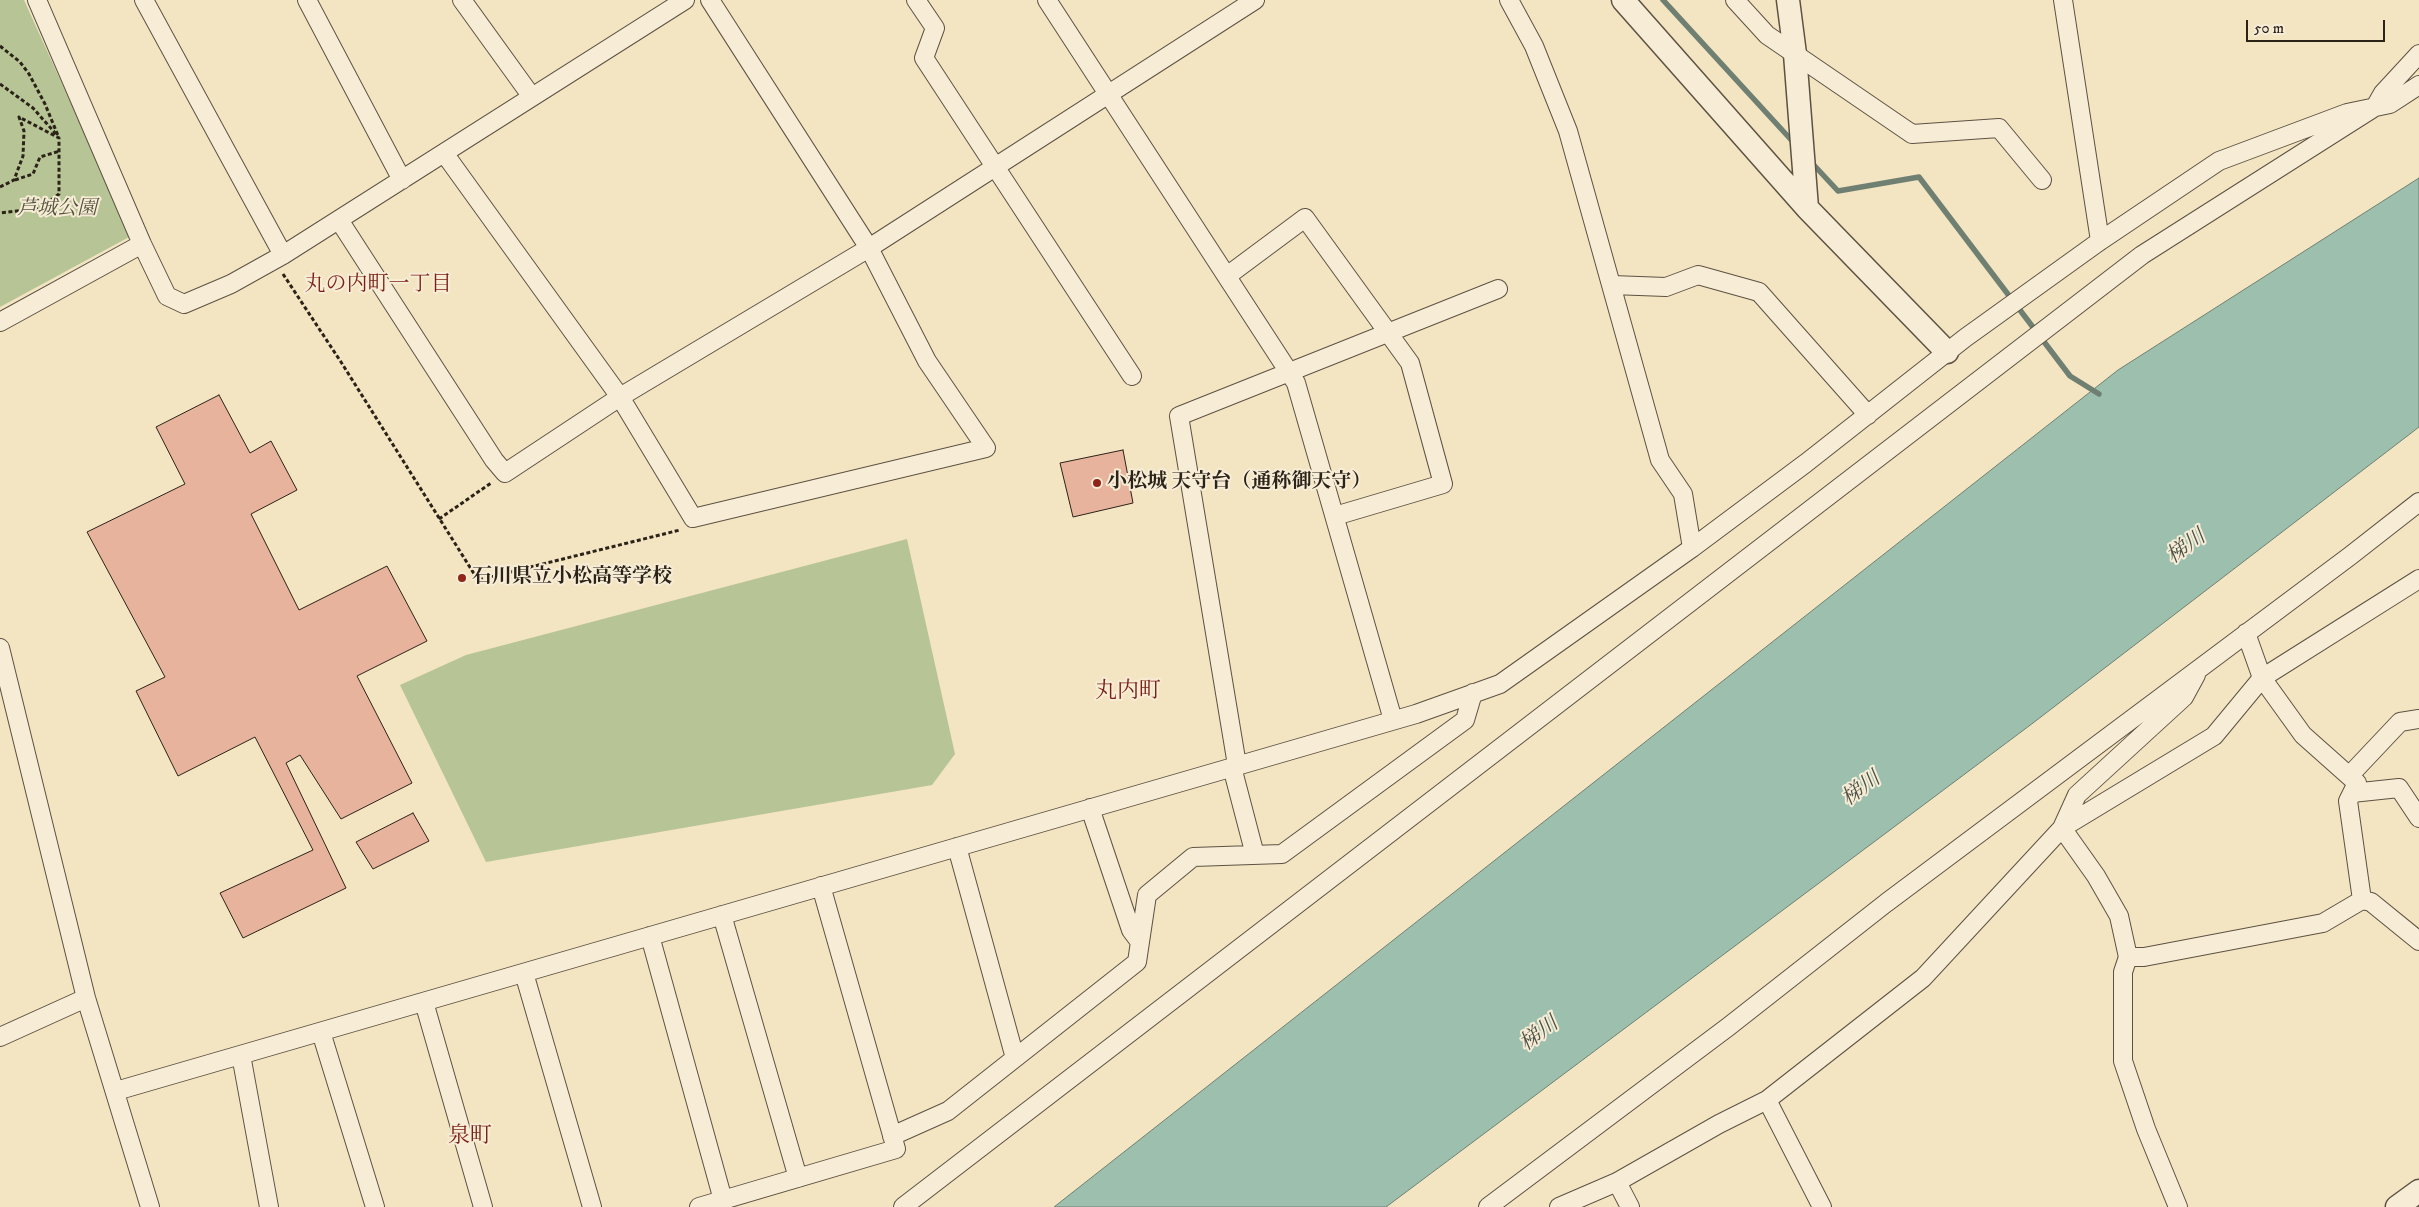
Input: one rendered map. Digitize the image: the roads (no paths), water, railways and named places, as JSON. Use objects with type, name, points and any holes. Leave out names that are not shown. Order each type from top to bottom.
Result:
[{"type":"street","points":[[37,0],[142,244],[167,296],[184,304],[231,284],[278,258],[685,0]]},
{"type":"street","points":[[144,0],[278,258]]},
{"type":"street","points":[[307,0],[402,180]]},
{"type":"street","points":[[462,0],[532,97]]},
{"type":"street","points":[[444,153],[620,397],[693,518],[986,448],[927,361],[869,248],[710,0]]},
{"type":"street","points":[[916,0],[935,28],[924,58],[1132,376]]},
{"type":"street","points":[[1047,0],[1296,383],[1393,720]]},
{"type":"street","points":[[339,220],[494,460],[505,473],[620,397],[869,248],[1107,93],[1255,0]]},
{"type":"street","points":[[1509,0],[1534,46],[1568,131],[1660,460],[1683,494],[1692,548]]},
{"type":"street","points":[[1623,0],[1808,208],[1947,352]]},
{"type":"street","points":[[1735,0],[1767,35],[1912,134],[1999,128],[2042,180]]},
{"type":"street","points":[[1788,0],[1795,54],[1804,180],[1808,208]]},
{"type":"street","points":[[2063,0],[2100,241]]},
{"type":"street","points":[[903,1207],[2142,255],[2374,107],[2383,93],[2419,54]]},
{"type":"street","points":[[116,1091],[1393,720],[1500,684],[1692,548],[1868,415],[1947,352],[2100,241],[2219,161],[2346,113],[2390,104],[2419,85]]},
{"type":"street","points":[[1227,276],[1305,218],[1410,363],[1443,484],[1335,516]]},
{"type":"street","points":[[0,322],[142,244]]},
{"type":"street","points":[[1612,285],[1666,287],[1698,275],[1759,292],[1868,415]]},
{"type":"street","points":[[1255,855],[1234,766],[1179,416],[1498,288]]},
{"type":"street","points":[[1488,1207],[1728,1027],[1886,903],[2419,502]]},
{"type":"street","points":[[1559,1207],[1617,1182],[1767,1100],[1923,978],[2062,828],[2214,736],[2262,678],[2419,579]]},
{"type":"street","points":[[2246,633],[2262,678],[2304,735],[2351,784],[2399,788],[2419,818]]},
{"type":"street","points":[[1,653],[86,998],[150,1207]]},
{"type":"street","points":[[2062,828],[2077,795],[2184,696],[2198,670]]},
{"type":"street","points":[[892,1136],[948,1111],[1138,962],[1147,895],[1193,857],[1282,854],[1465,720],[1473,693]]},
{"type":"street","points":[[2362,900],[2348,801],[2351,784],[2400,722],[2419,719]]},
{"type":"street","points":[[1090,808],[1131,930],[1140,942]]},
{"type":"street","points":[[2062,828],[2096,876],[2119,916],[2128,957],[2123,972],[2123,1061],[2146,1129],[2178,1207]]},
{"type":"street","points":[[957,847],[1015,1058]]},
{"type":"street","points":[[699,1207],[896,1149],[821,886]]},
{"type":"street","points":[[2128,957],[2144,958],[2323,923],[2362,900],[2371,902],[2419,941]]},
{"type":"street","points":[[722,915],[798,1178]]},
{"type":"street","points":[[650,936],[723,1200]]},
{"type":"street","points":[[524,972],[592,1207]]},
{"type":"street","points":[[0,1037],[86,998]]},
{"type":"street","points":[[424,1002],[483,1207]]},
{"type":"street","points":[[320,1032],[375,1207]]},
{"type":"street","points":[[241,1055],[269,1207]]},
{"type":"street","points":[[1767,1100],[1822,1207]]},
{"type":"street","points":[[1617,1182],[1630,1207]]},
{"type":"street","points":[[2397,1207],[2419,1190]]},
{"type":"water","name":"梯川","points":[[2419,178],[2419,427],[2033,723],[1386,1207],[1054,1207],[2118,370]]},
{"type":"waterway","points":[[1663,0],[1795,144]]},
{"type":"waterway","points":[[1811,162],[1838,191],[1919,177],[2070,376],[2099,394]]},
{"type":"place","name":"小松城 天守台（通称御天守）","points":[[1097,483]]},
{"type":"place","name":"石川県立小松高等学校","points":[[462,578]]},
{"type":"district","name":"丸の内町一丁目","points":[[378,286]]},
{"type":"district","name":"丸内町","points":[[1128,692]]},
{"type":"district","name":"泉町","points":[[470,1137]]},
{"type":"park label","name":"芦城公園","points":[[57,210]]}]
